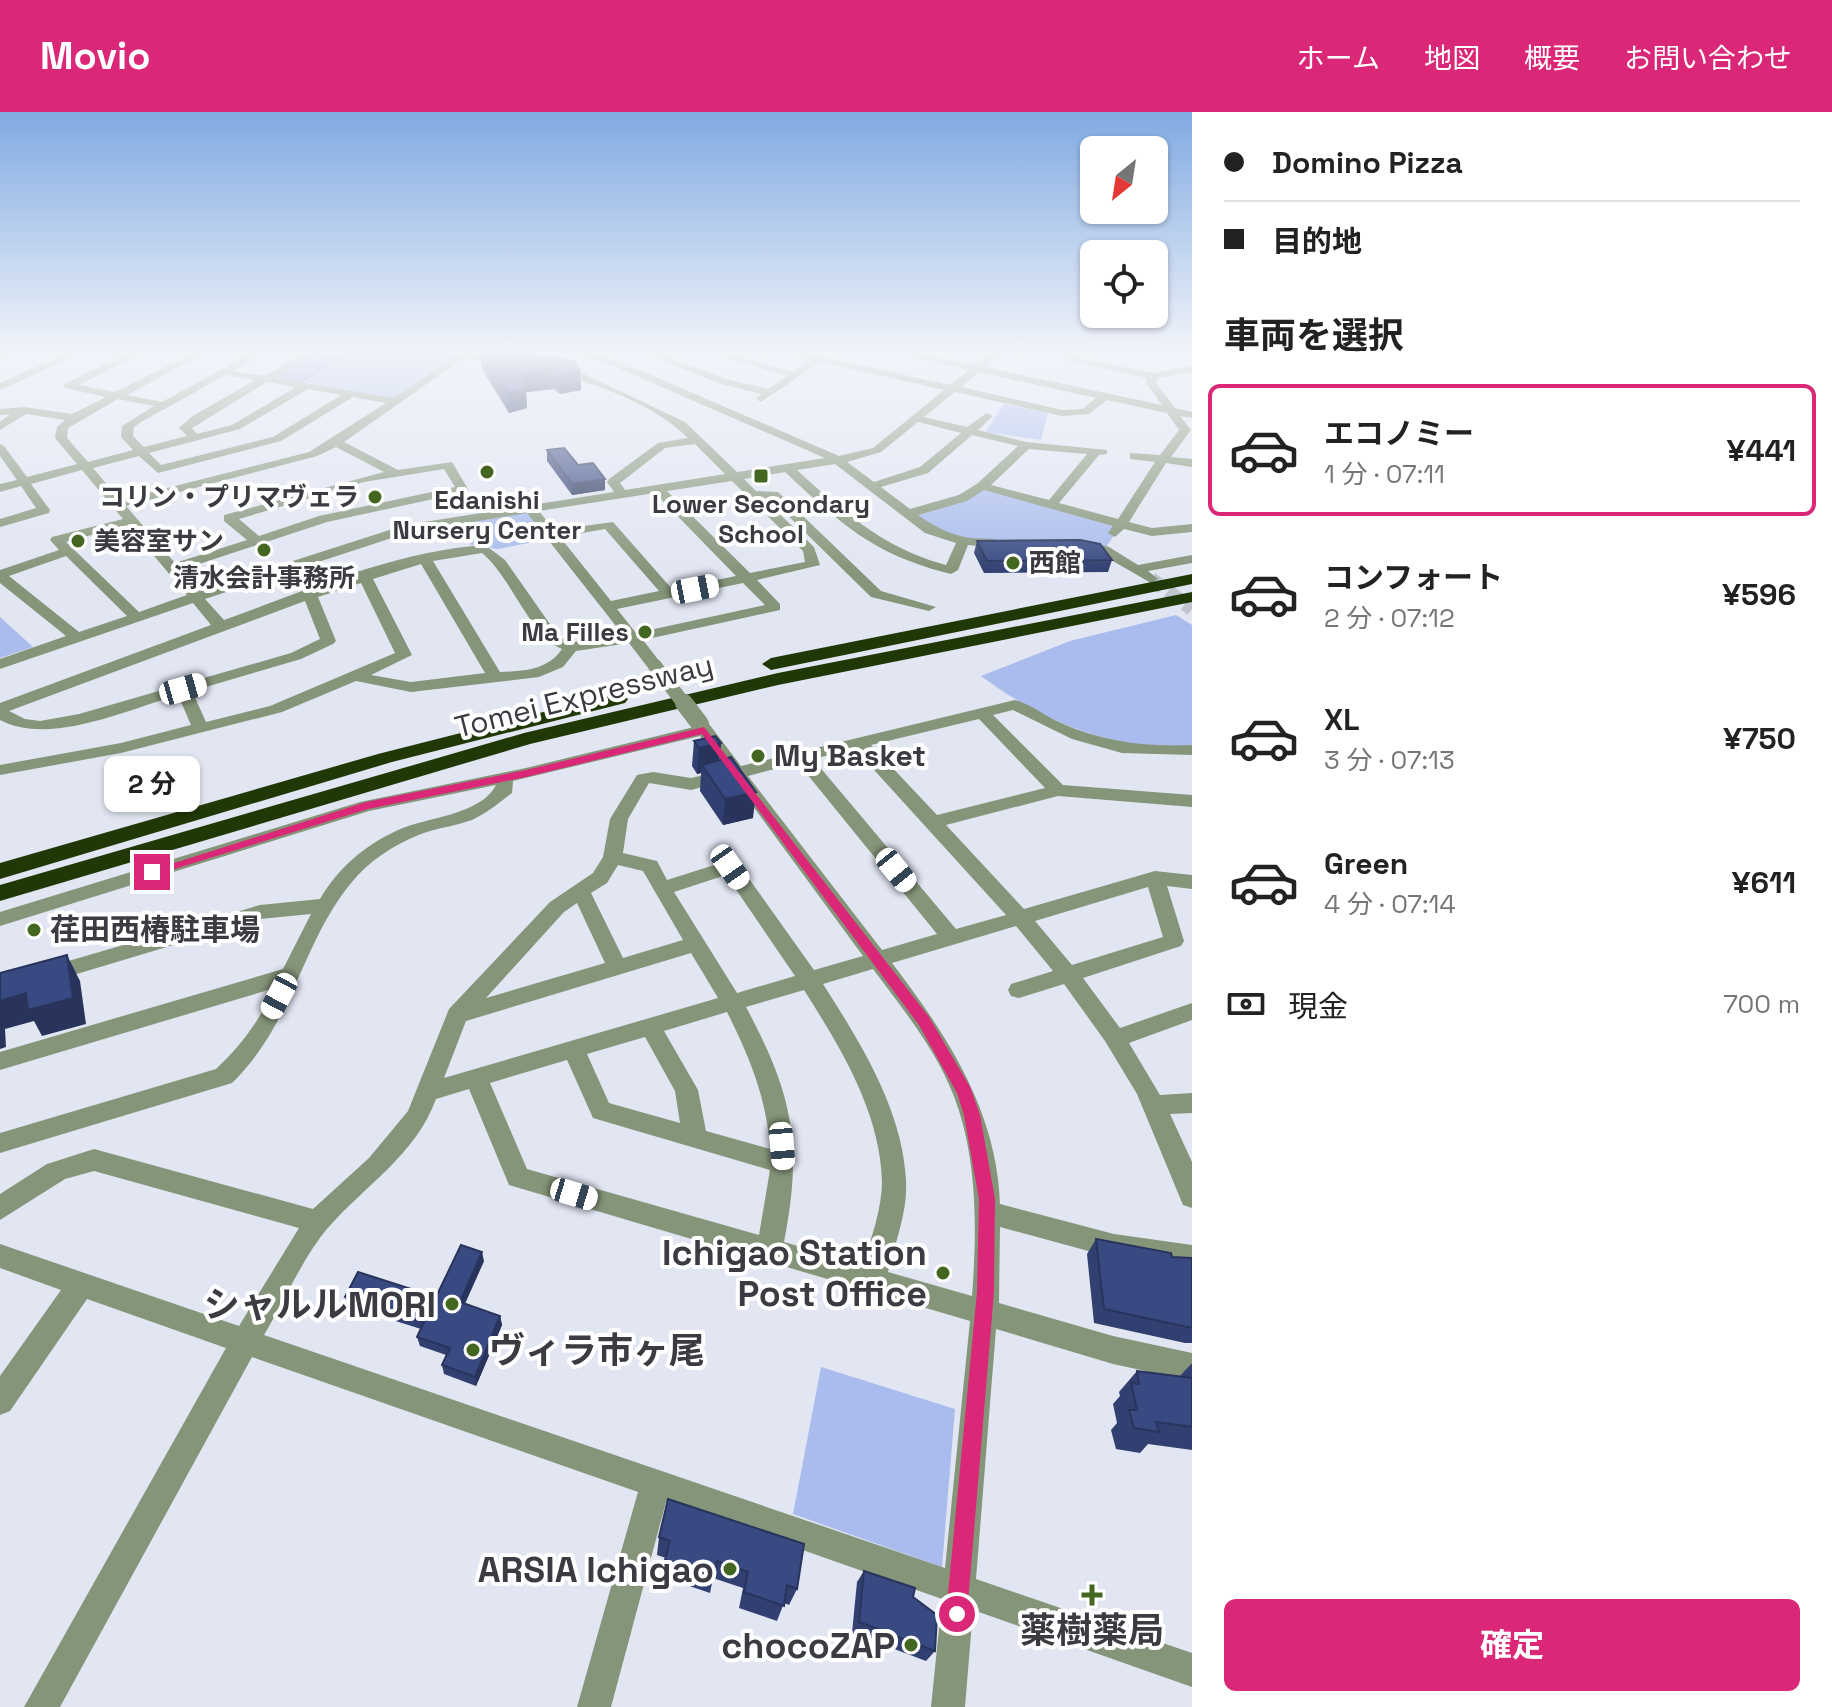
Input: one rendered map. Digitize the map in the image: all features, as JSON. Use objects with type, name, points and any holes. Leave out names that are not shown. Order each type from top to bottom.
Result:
[{"type":"highway","name":"Tomei Expressway","points":[[0,871],[263,793],[531,720],[806,656],[1192,579]]},
{"type":"highway","name":"Tomei Expressway","points":[[0,893],[524,739],[778,679],[1192,600]]},
{"type":"street","points":[[66,424],[61,438],[222,628]]},
{"type":"street","points":[[133,424],[125,432],[158,469],[252,446],[284,436],[302,424]]},
{"type":"street","points":[[189,424],[185,428],[195,438]]},
{"type":"street","points":[[0,488],[240,424]]},
{"type":"street","points":[[116,505],[313,454],[361,424]]},
{"type":"street","points":[[608,606],[813,565],[809,550],[678,424]]},
{"type":"street","points":[[759,424],[840,461],[930,530],[963,541],[1014,543]]},
{"type":"street","points":[[0,664],[405,529],[529,507],[840,461],[877,450],[907,424]]},
{"type":"street","points":[[940,424],[1026,445],[1099,452],[1052,504]]},
{"type":"street","points":[[873,486],[924,470],[978,424]]},
{"type":"street","points":[[1104,550],[1185,430],[1181,424]]},
{"type":"street","points":[[622,494],[613,482],[662,445],[697,440]]},
{"type":"street","points":[[336,442],[395,473]]},
{"type":"street","points":[[907,514],[963,498],[982,486],[1026,445]]},
{"type":"street","points":[[252,446],[275,465]]},
{"type":"street","points":[[0,523],[44,510],[2,454]]},
{"type":"street","points":[[1134,456],[1192,463]]},
{"type":"street","points":[[171,569],[256,540],[381,504],[462,489],[448,465],[395,473],[317,491],[229,518],[256,540]]},
{"type":"street","points":[[789,469],[869,541],[902,558],[951,570],[963,541]]},
{"type":"street","points":[[982,486],[1152,532],[1192,528]]},
{"type":"street","points":[[0,711],[310,596],[467,547],[489,550],[554,640],[571,647],[595,646],[775,607],[657,488]]},
{"type":"street","points":[[754,495],[774,495],[876,594],[929,607]]},
{"type":"street","points":[[381,504],[405,529]]},
{"type":"street","points":[[529,507],[737,772],[924,1021],[964,1092],[979,1143],[987,1212],[983,1314],[948,1707]]},
{"type":"street","points":[[130,521],[57,540],[136,617]]},
{"type":"street","points":[[551,535],[608,525],[669,594]]},
{"type":"street","points":[[1066,543],[1104,550],[1151,579]]},
{"type":"street","points":[[0,576],[68,551]]},
{"type":"street","points":[[425,559],[495,677]]},
{"type":"street","points":[[1139,569],[1192,559]]},
{"type":"street","points":[[0,576],[77,638]]},
{"type":"street","points":[[0,770],[121,748],[296,703],[404,655],[365,577]]},
{"type":"street","points":[[0,711],[21,724],[40,726],[296,656],[328,641],[310,596]]},
{"type":"street","points":[[359,677],[411,687],[552,670],[566,658],[571,647]]},
{"type":"street","points":[[183,689],[200,728]]},
{"type":"street","points":[[41,1707],[245,1341],[317,1222],[378,1166],[418,1116],[457,1015],[557,907],[600,878],[613,857],[619,819],[643,779],[653,777],[691,784],[1015,705],[1061,732],[1127,748],[1192,750]]},
{"type":"street","points":[[983,714],[1058,790]]},
{"type":"street","points":[[0,919],[366,806],[504,778],[702,727]]},
{"type":"street","points":[[859,743],[1069,974],[1117,1038],[1156,1105],[1192,1197]]},
{"type":"street","points":[[803,758],[951,937]]},
{"type":"street","points":[[0,1143],[224,1076],[239,1065],[256,1039],[326,905],[349,873],[369,855],[426,826],[463,817],[479,808],[506,789],[504,778]]},
{"type":"street","points":[[930,823],[1058,790],[1192,801]]},
{"type":"street","points":[[613,857],[650,866],[731,1002],[764,1066],[780,1128],[783,1163],[769,1253]]},
{"type":"street","points":[[661,889],[730,867],[808,979],[862,1072],[875,1100],[894,1182],[872,1282]]},
{"type":"street","points":[[1019,990],[1174,941],[1155,878]]},
{"type":"street","points":[[428,1092],[1155,878],[1192,882]]},
{"type":"street","points":[[581,892],[618,968]]},
{"type":"street","points":[[0,989],[260,912],[326,905]]},
{"type":"street","points":[[457,1015],[696,944]]},
{"type":"street","points":[[0,1061],[291,975]]},
{"type":"street","points":[[1117,1038],[1192,1011]]},
{"type":"street","points":[[650,1026],[686,1090],[695,1138]]},
{"type":"street","points":[[573,1049],[601,1111],[783,1163]]},
{"type":"street","points":[[476,1078],[518,1177],[983,1314],[1113,1350],[1192,1367]]},
{"type":"street","points":[[1156,1105],[1192,1103]]},
{"type":"street","points":[[0,1209],[53,1173],[78,1162],[94,1160],[317,1222]]},
{"type":"street","points":[[987,1212],[1114,1246],[1192,1257]]},
{"type":"street","points":[[0,1256],[1192,1670]]},
{"type":"street","points":[[0,1401],[82,1283]]},
{"type":"street","points":[[594,1707],[655,1486]]},
{"type":"shaded area","points":[[990,424],[1045,424],[1041,440],[985,432]]},
{"type":"shaded area","points":[[982,486],[1121,525],[1104,550],[963,541],[907,514]]},
{"type":"shaded area","points":[[526,510],[549,539],[498,549],[471,545],[456,522]]},
{"type":"shaded area","points":[[1176,615],[1192,625],[1192,746],[1163,747],[1107,739],[1054,720],[981,676],[1070,641]]},
{"type":"shaded area","points":[[0,617],[33,647],[0,658]]},
{"type":"shaded area","points":[[821,1367],[955,1409],[942,1567],[793,1514]]},
{"type":"building","points":[[564,448],[578,465],[593,463],[605,479],[572,484],[547,450]]},
{"type":"building","points":[[1080,540],[1100,544],[1112,560],[987,561],[977,541]]},
{"type":"building","points":[[715,736],[721,743],[699,748],[694,741]]},
{"type":"building","points":[[731,757],[756,792],[725,799],[702,765]]},
{"type":"building","points":[[67,955],[73,998],[28,1010],[26,993],[0,1001],[0,973]]},
{"type":"building","points":[[1096,1239],[1171,1253],[1172,1257],[1192,1258],[1192,1328],[1104,1309]]},
{"type":"building","points":[[461,1245],[482,1252],[460,1302],[500,1316],[475,1377],[442,1365],[450,1348],[417,1337],[424,1322],[345,1297],[358,1272],[436,1297]]},
{"type":"building","points":[[1137,1371],[1192,1378],[1192,1427],[1156,1422],[1159,1432],[1134,1428],[1129,1410],[1137,1410],[1131,1383],[1139,1384]]},
{"type":"building","name":"ARSIA Ichigao","points":[[668,1499],[804,1544],[797,1589],[787,1585],[784,1606],[744,1592],[748,1572],[717,1561],[714,1576],[665,1560],[670,1541],[659,1537]]},
{"type":"building","points":[[864,1571],[915,1588],[913,1597],[937,1615],[935,1651],[859,1622]]},
{"type":"tunnel","points":[[1151,579],[1192,609]]},
{"type":"place","name":"Edanishi Nursery Center","points":[[487,472]]},
{"type":"place","name":"Lower Secondary School","points":[[761,476]]},
{"type":"place","name":"コリン・プリマヴェラ","points":[[375,497]]},
{"type":"place","name":"美容室サン","points":[[78,541]]},
{"type":"place","name":"清水会計事務所","points":[[264,550]]},
{"type":"place","name":"西館","points":[[1013,563]]},
{"type":"place","name":"Ma Filles","points":[[645,632]]},
{"type":"place","name":"My Basket","points":[[758,756]]},
{"type":"place","name":"荏田西椿駐車場","points":[[34,930]]},
{"type":"place","name":"Ichigao Station Post Office","points":[[943,1273]]},
{"type":"place","name":"シャルルMORI","points":[[452,1304]]},
{"type":"place","name":"ヴィラ市ヶ尾","points":[[473,1350]]},
{"type":"place","name":"ARSIA Ichigao","points":[[730,1569]]},
{"type":"place","name":"薬樹薬局","points":[[1092,1595]]},
{"type":"place","name":"chocoZAP","points":[[911,1645]]},
{"type":"route","points":[[152,872],[366,806],[526,773],[704,730],[924,1021],[943,1050],[972,1115],[987,1199],[986,1292],[957,1614]]}]
